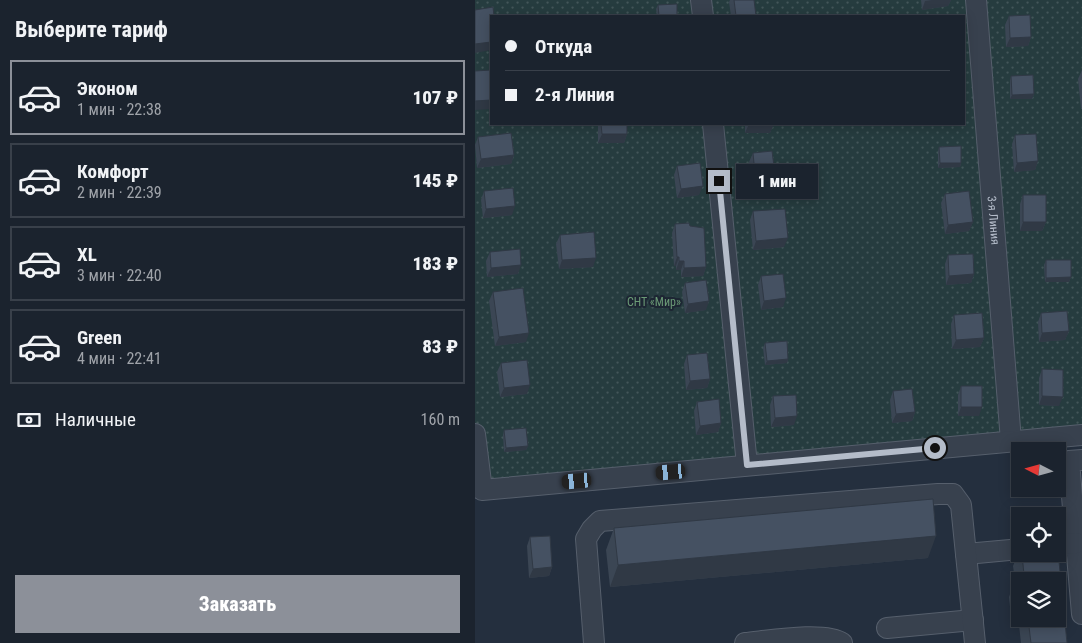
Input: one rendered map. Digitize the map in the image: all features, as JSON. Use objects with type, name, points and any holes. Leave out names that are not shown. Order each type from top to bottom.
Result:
[{"type":"lane","points":[[701,0],[703,15]]},
{"type":"lane","name":"3-я Линия","points":[[976,0],[1011,441]]},
{"type":"lane","points":[[713,125],[747,465]]},
{"type":"lane","points":[[475,434],[482,490],[1082,435]]},
{"type":"lane","points":[[1082,460],[1069,461],[1067,544],[1082,614]]},
{"type":"lane","points":[[594,643],[587,539],[592,529],[600,521],[953,494],[961,505],[975,643]]},
{"type":"lane","points":[[966,554],[1011,550]]},
{"type":"lane","points":[[887,628],[973,620]]},
{"type":"lane","points":[[745,643],[823,638],[837,640],[842,643]]},
{"type":"green space","name":"СНТ «Мир»","points":[[475,0],[1082,0],[1082,442],[1011,442],[1011,448],[475,496]]},
{"type":"building","points":[[734,0],[754,0],[756,15],[736,15]]},
{"type":"building","points":[[677,4],[677,15],[659,15],[658,5]]},
{"type":"building","points":[[493,7],[494,15],[490,15],[490,42],[475,44],[475,10]]},
{"type":"building","points":[[1030,15],[1031,37],[1010,38],[1009,16]]},
{"type":"building","points":[[490,70],[490,100],[475,101],[475,71]]},
{"type":"building","points":[[1033,75],[1034,94],[1012,95],[1011,76]]},
{"type":"building","points":[[601,125],[627,125],[627,134],[602,134]]},
{"type":"building","points":[[511,133],[514,155],[481,159],[478,137]]},
{"type":"building","points":[[1036,134],[1038,161],[1017,163],[1015,135]]},
{"type":"building","points":[[961,146],[961,163],[940,163],[939,147]]},
{"type":"building","points":[[772,151],[776,181],[756,184],[753,153]]},
{"type":"building","points":[[700,163],[703,186],[681,189],[677,166]]},
{"type":"building","points":[[513,188],[515,206],[486,209],[484,191]]},
{"type":"building","points":[[969,191],[973,222],[948,225],[945,194]]},
{"type":"building","points":[[1023,195],[1046,195],[1046,222],[1023,222]]},
{"type":"building","points":[[785,209],[788,238],[756,241],[753,211]]},
{"type":"building","points":[[689,223],[690,226],[704,228],[706,267],[684,268],[684,261],[679,261],[679,257],[677,257],[675,224]]},
{"type":"building","points":[[594,232],[596,258],[562,260],[560,235]]},
{"type":"building","points":[[520,249],[521,265],[491,268],[490,252]]},
{"type":"building","points":[[973,254],[974,274],[949,276],[948,255]]},
{"type":"building","points":[[1046,260],[1071,260],[1071,277],[1046,278]]},
{"type":"building","points":[[783,274],[786,298],[764,301],[761,276]]},
{"type":"building","points":[[706,280],[709,301],[688,304],[685,283]]},
{"type":"building","points":[[523,288],[529,333],[499,337],[493,292]]},
{"type":"building","points":[[1067,311],[1069,331],[1042,333],[1041,313]]},
{"type":"building","points":[[982,313],[984,338],[956,340],[954,315]]},
{"type":"building","points":[[787,341],[788,359],[767,361],[765,343]]},
{"type":"building","points":[[707,353],[710,379],[690,381],[687,355]]},
{"type":"building","points":[[527,360],[530,385],[504,388],[501,363]]},
{"type":"building","points":[[1042,369],[1063,370],[1063,397],[1042,396]]},
{"type":"building","points":[[961,386],[982,386],[982,407],[961,407]]},
{"type":"building","points":[[912,389],[915,412],[896,414],[893,391]]},
{"type":"building","points":[[796,395],[797,416],[775,418],[773,396]]},
{"type":"building","points":[[719,399],[721,423],[700,426],[697,402]]},
{"type":"building","points":[[526,428],[528,446],[506,448],[504,430]]},
{"type":"building","points":[[933,499],[936,536],[618,565],[614,528]]},
{"type":"building","points":[[550,536],[552,567],[533,569],[530,537]]},
{"type":"building","points":[[1023,562],[1059,562],[1060,572],[1024,572]]},
{"type":"building","points":[[1029,627],[1065,627],[1067,643],[1031,643]]},
{"type":"route","points":[[719,181],[747,465],[935,448]]}]
